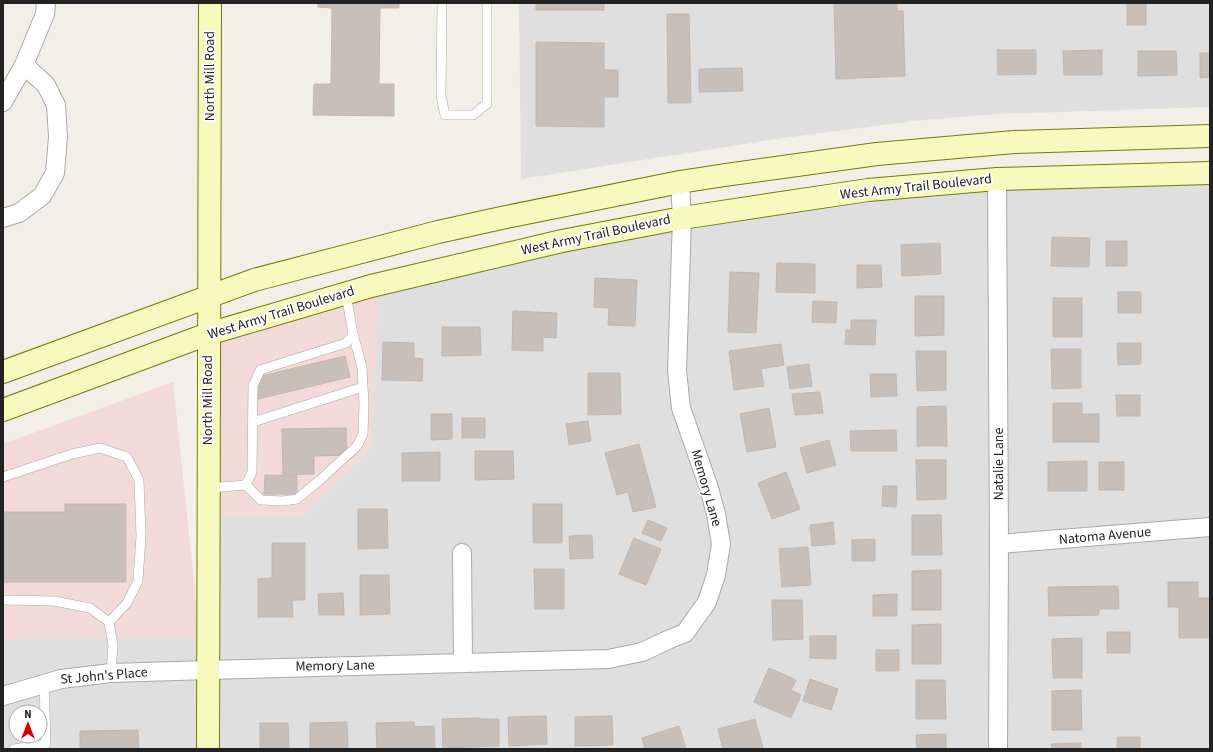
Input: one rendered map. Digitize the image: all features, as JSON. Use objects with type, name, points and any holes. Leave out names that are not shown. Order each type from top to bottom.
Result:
[{"type":"main road","name":"North Mill Road","points":[[208,749],[210,3]]},
{"type":"main road","points":[[3,372],[254,280],[438,232],[680,182],[725,174],[884,153],[1014,142],[1210,136]]},
{"type":"main road","name":"West Army Trail Boulevard","points":[[3,410],[208,334],[371,286],[562,241],[682,218],[868,190],[998,179],[1210,173]]},
{"type":"street","points":[[3,102],[24,65],[45,14],[46,3]]},
{"type":"street","points":[[3,218],[19,213],[42,196],[55,173],[58,137],[56,105],[46,85],[24,65]]},
{"type":"street","name":"Natalie Lane","points":[[998,179],[998,749]]},
{"type":"street","name":"Memory Lane","points":[[208,670],[608,659],[642,652],[685,633],[707,602],[716,575],[721,544],[716,514],[709,488],[681,408],[677,371],[682,218],[680,182]]},
{"type":"street","name":"Natoma Avenue","points":[[999,544],[1210,527]]},
{"type":"street","points":[[462,553],[463,663]]},
{"type":"street","name":"St John's Place","points":[[3,696],[61,678],[111,673],[208,670]]},
{"type":"lane","points":[[442,3],[441,96],[445,115],[473,115],[487,104],[487,3]]},
{"type":"lane","points":[[208,488],[246,485],[261,500],[283,501],[297,499],[357,446],[363,434],[364,405],[362,367],[353,334],[346,294]]},
{"type":"lane","points":[[246,485],[252,472],[253,386],[260,370],[346,343],[353,334]]},
{"type":"lane","points":[[252,422],[363,388]]},
{"type":"lane","points":[[3,477],[72,454],[100,448],[127,457],[139,480],[141,536],[138,581],[127,603],[109,622]]},
{"type":"lane","points":[[3,600],[54,601],[90,608],[109,622],[112,645],[111,673]]},
{"type":"lane","points":[[14,749],[49,747],[44,684]]},
{"type":"shaded area","points":[[519,3],[1210,3],[1210,107],[997,114],[913,121],[783,138],[521,179]]},
{"type":"shaded area","points":[[1210,179],[1210,749],[214,749],[214,517],[378,292],[689,223],[868,197]]},
{"type":"shaded area","points":[[378,292],[373,447],[305,515],[214,517],[212,342]]},
{"type":"shaded area","points":[[173,382],[200,638],[3,639],[3,444]]},
{"type":"shaded area","points":[[200,638],[199,749],[3,749],[3,639]]},
{"type":"building","points":[[318,3],[399,3],[399,8],[380,8],[379,84],[394,84],[394,116],[313,115],[314,84],[331,84],[332,8],[318,7]]},
{"type":"building","points":[[536,3],[604,3],[604,10],[536,10]]},
{"type":"building","points":[[834,3],[897,3],[897,11],[903,11],[905,76],[836,79]]},
{"type":"building","points":[[1127,3],[1146,3],[1146,25],[1127,25]]},
{"type":"building","points":[[667,14],[689,14],[691,103],[668,103]]},
{"type":"building","points":[[536,42],[604,43],[604,70],[618,70],[618,97],[604,97],[604,127],[536,126]]},
{"type":"building","points":[[997,50],[1036,50],[1036,74],[998,75]]},
{"type":"building","points":[[1102,50],[1102,75],[1064,75],[1063,51]]},
{"type":"building","points":[[1138,51],[1176,51],[1177,75],[1138,76]]},
{"type":"building","points":[[1200,53],[1210,53],[1210,77],[1200,78]]},
{"type":"building","points":[[742,68],[743,91],[699,92],[699,69]]},
{"type":"building","points":[[1052,237],[1090,238],[1089,267],[1051,266]]},
{"type":"building","points":[[1106,241],[1127,241],[1127,266],[1106,266]]},
{"type":"building","points":[[940,243],[941,274],[902,276],[901,245]]},
{"type":"building","points":[[777,263],[815,264],[815,293],[776,292]]},
{"type":"building","points":[[857,265],[881,265],[882,287],[857,288]]},
{"type":"building","points":[[730,272],[759,273],[756,333],[728,332]]},
{"type":"building","points":[[595,278],[637,280],[635,326],[608,325],[609,308],[594,307]]},
{"type":"building","points":[[1118,292],[1141,292],[1141,313],[1118,313]]},
{"type":"building","points":[[915,296],[944,296],[944,335],[915,336]]},
{"type":"building","points":[[1053,298],[1082,298],[1082,337],[1053,337]]},
{"type":"building","points":[[813,301],[837,302],[836,323],[812,322]]},
{"type":"building","points":[[513,311],[557,313],[556,338],[543,337],[543,351],[512,350]]},
{"type":"building","points":[[851,320],[876,320],[875,345],[845,344],[846,330],[851,330]]},
{"type":"building","points":[[442,327],[480,327],[481,355],[442,356]]},
{"type":"building","points":[[383,342],[414,343],[414,358],[423,359],[422,381],[382,380]]},
{"type":"building","points":[[1117,343],[1141,343],[1141,364],[1118,365]]},
{"type":"building","points":[[781,344],[784,365],[761,369],[764,386],[734,390],[729,351]]},
{"type":"building","points":[[1051,349],[1081,349],[1081,388],[1052,389]]},
{"type":"building","points":[[916,351],[946,351],[946,390],[917,391]]},
{"type":"building","points":[[345,356],[350,377],[258,399],[253,378]]},
{"type":"building","points":[[809,364],[812,386],[790,389],[787,367]]},
{"type":"building","points":[[588,373],[620,373],[621,414],[588,415]]},
{"type":"building","points":[[870,374],[896,374],[897,396],[871,397]]},
{"type":"building","points":[[820,392],[823,413],[795,415],[792,394]]},
{"type":"building","points":[[1116,395],[1140,395],[1140,416],[1117,416]]},
{"type":"building","points":[[1053,403],[1082,403],[1082,414],[1099,414],[1099,442],[1053,442]]},
{"type":"building","points":[[946,406],[947,446],[917,446],[917,407]]},
{"type":"building","points":[[769,408],[776,447],[747,452],[740,414]]},
{"type":"building","points":[[431,414],[452,414],[452,439],[431,440]]},
{"type":"building","points":[[462,418],[485,418],[485,438],[462,438]]},
{"type":"building","points":[[588,421],[591,441],[569,445],[566,424]]},
{"type":"building","points":[[346,428],[347,455],[314,456],[314,474],[283,475],[282,429]]},
{"type":"building","points":[[896,430],[897,451],[851,451],[850,431]]},
{"type":"building","points":[[829,440],[836,465],[807,473],[800,448]]},
{"type":"building","points":[[639,444],[656,507],[633,512],[628,492],[617,495],[605,453]]},
{"type":"building","points":[[475,451],[513,451],[514,479],[475,480]]},
{"type":"building","points":[[440,452],[440,481],[402,481],[402,453]]},
{"type":"building","points":[[916,460],[946,460],[946,499],[917,500]]},
{"type":"building","points":[[1087,461],[1087,491],[1048,491],[1048,462]]},
{"type":"building","points":[[1099,462],[1124,462],[1124,490],[1099,490]]},
{"type":"building","points":[[786,472],[800,509],[772,519],[758,483]]},
{"type":"building","points":[[265,475],[297,476],[297,494],[264,494]]},
{"type":"building","points":[[883,486],[897,486],[896,507],[882,506]]},
{"type":"building","points":[[65,504],[126,504],[126,582],[3,582],[3,512],[65,512]]},
{"type":"building","points":[[533,504],[562,504],[562,543],[533,543]]},
{"type":"building","points":[[358,509],[387,509],[388,548],[358,549]]},
{"type":"building","points":[[912,515],[941,515],[942,555],[912,555]]},
{"type":"building","points":[[648,520],[667,528],[661,541],[642,533]]},
{"type":"building","points":[[833,522],[835,544],[812,546],[810,525]]},
{"type":"building","points":[[592,535],[593,558],[570,559],[569,536]]},
{"type":"building","points":[[634,538],[661,549],[646,585],[619,574]]},
{"type":"building","points":[[875,539],[875,561],[852,561],[852,540]]},
{"type":"building","points":[[272,543],[305,543],[305,600],[292,600],[293,617],[258,617],[258,579],[272,578]]},
{"type":"building","points":[[808,547],[811,585],[782,587],[779,549]]},
{"type":"building","points":[[534,569],[564,569],[564,609],[535,609]]},
{"type":"building","points":[[941,570],[941,610],[912,610],[912,571]]},
{"type":"building","points":[[360,575],[389,575],[390,614],[360,615]]},
{"type":"building","points":[[1168,582],[1198,582],[1198,598],[1210,598],[1210,638],[1179,638],[1179,607],[1168,607]]},
{"type":"building","points":[[1118,586],[1119,609],[1099,609],[1099,615],[1049,616],[1048,587]]},
{"type":"building","points":[[343,593],[344,615],[319,615],[318,594]]},
{"type":"building","points":[[897,594],[897,616],[873,616],[873,595]]},
{"type":"building","points":[[772,600],[802,600],[803,639],[773,640]]},
{"type":"building","points":[[941,624],[941,664],[912,664],[912,625]]},
{"type":"building","points":[[1107,632],[1130,632],[1130,653],[1107,653]]},
{"type":"building","points":[[810,636],[836,636],[836,659],[810,658]]},
{"type":"building","points":[[1082,638],[1082,678],[1053,678],[1052,639]]},
{"type":"building","points":[[876,650],[899,650],[899,671],[876,671]]},
{"type":"building","points":[[769,668],[796,680],[791,690],[801,695],[791,718],[754,702]]},
{"type":"building","points":[[810,679],[838,689],[831,710],[803,701]]},
{"type":"building","points":[[916,680],[945,680],[946,719],[916,719]]},
{"type":"building","points":[[1081,690],[1082,730],[1052,730],[1052,691]]},
{"type":"building","points":[[546,716],[547,744],[509,746],[508,717]]},
{"type":"building","points":[[612,716],[613,745],[575,746],[575,717]]},
{"type":"building","points":[[442,719],[499,719],[499,746],[443,748]]},
{"type":"building","points":[[755,719],[763,748],[723,749],[718,729]]},
{"type":"building","points":[[347,722],[348,749],[310,749],[310,723]]},
{"type":"building","points":[[414,722],[414,727],[434,726],[435,749],[377,749],[376,723]]},
{"type":"building","points":[[260,723],[288,723],[289,749],[260,749]]},
{"type":"building","points":[[679,726],[686,749],[645,749],[642,738]]},
{"type":"building","points":[[138,730],[139,749],[80,749],[80,731]]},
{"type":"building","points":[[946,734],[946,749],[917,749],[916,735]]},
{"type":"building","points":[[1117,737],[1140,737],[1140,749],[1117,749]]},
{"type":"building","points":[[1081,743],[1081,749],[1052,749],[1051,744]]}]
